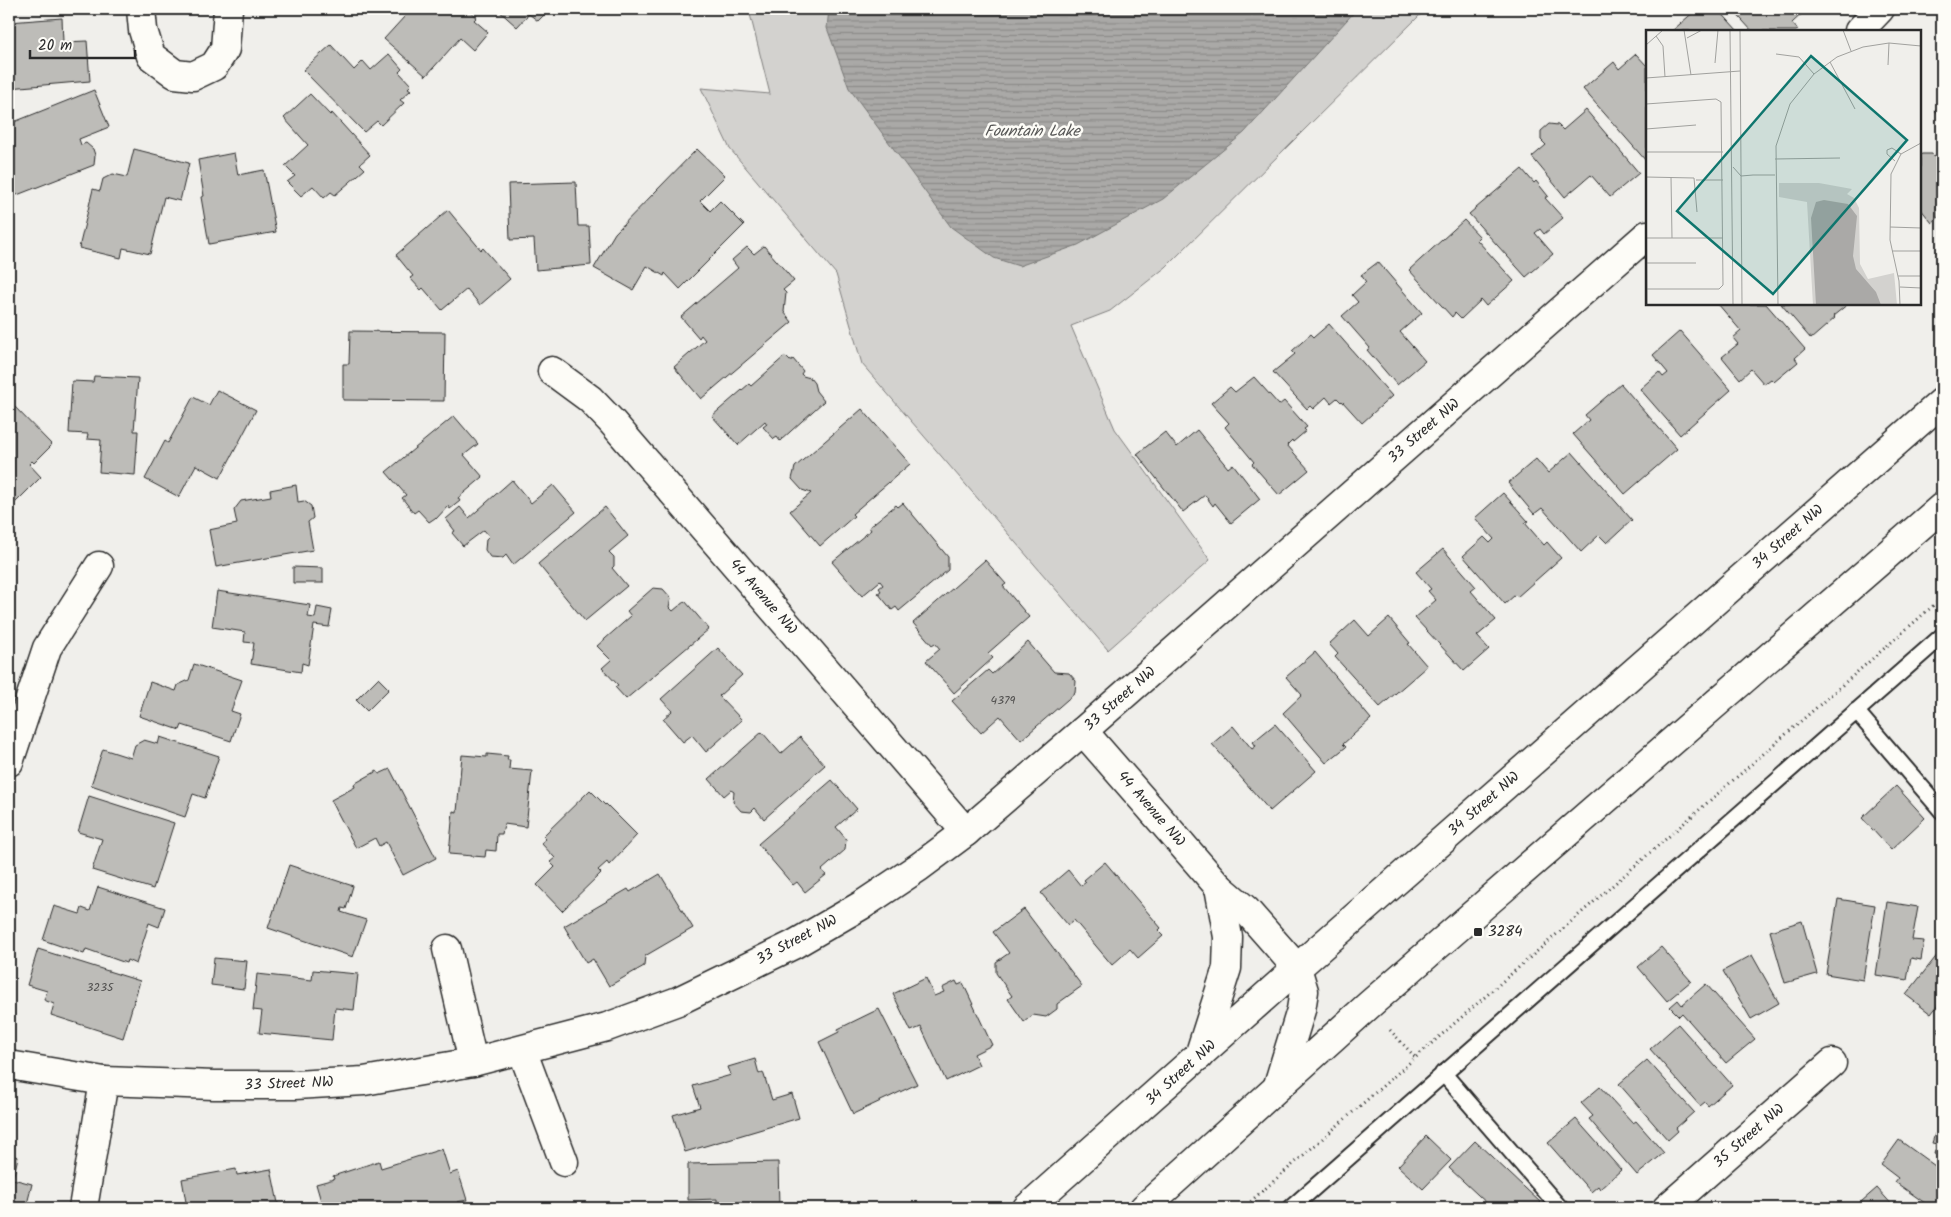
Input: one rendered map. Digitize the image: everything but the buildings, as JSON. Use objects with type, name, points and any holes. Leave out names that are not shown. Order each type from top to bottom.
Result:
[{"type":"street","points":[[141,9],[143,30],[151,56],[175,74],[194,76],[214,66],[225,49],[228,9]]},
{"type":"street","points":[[1860,30],[1880,9]]},
{"type":"street","name":"33 Street NW","points":[[9,1065],[104,1081],[214,1085],[364,1081],[473,1062],[607,1027],[678,1001],[756,963],[862,905],[919,867],[966,832],[1646,236]]},
{"type":"street","name":"44 Avenue NW","points":[[552,371],[590,399],[612,422],[966,832]]},
{"type":"street","name":"34 Street NW","points":[[1027,1208],[1297,968],[1942,402]]},
{"type":"street","points":[[1144,1208],[1368,1005],[1942,507]]},
{"type":"street","points":[[9,762],[47,648],[99,566]]},
{"type":"street","name":"44 Avenue NW","points":[[1083,731],[1219,887],[1246,910],[1297,968]]},
{"type":"street","points":[[1199,1057],[1227,968],[1228,937],[1219,887]]},
{"type":"street","points":[[447,950],[473,1062]]},
{"type":"street","points":[[1277,1087],[1301,1010],[1304,991],[1297,968]]},
{"type":"street","points":[[522,1050],[564,1162]]},
{"type":"street","name":"35 Street NW","points":[[1667,1208],[1832,1063]]},
{"type":"street","points":[[83,1208],[104,1081]]},
{"type":"lane","points":[[1291,1208],[1942,636]]},
{"type":"lane","points":[[1856,711],[1942,811]]},
{"type":"lane","points":[[1443,1073],[1560,1208]]},
{"type":"path","points":[[1243,1208],[1942,598]]},
{"type":"path","points":[[1386,1024],[1415,1057]]},
{"type":"shaded area","points":[[752,9],[1426,9],[1166,267],[1110,311],[1071,326],[1115,429],[1210,560],[1108,650],[862,364],[836,274],[730,149],[701,88],[770,94],[750,14]]},
{"type":"water","name":"Fountain Lake","points":[[829,9],[1357,9],[1244,133],[1163,199],[1078,245],[1019,266],[994,258],[951,227],[849,88],[827,28]]},
{"type":"place","name":"3284","points":[[1478,932]]}]
